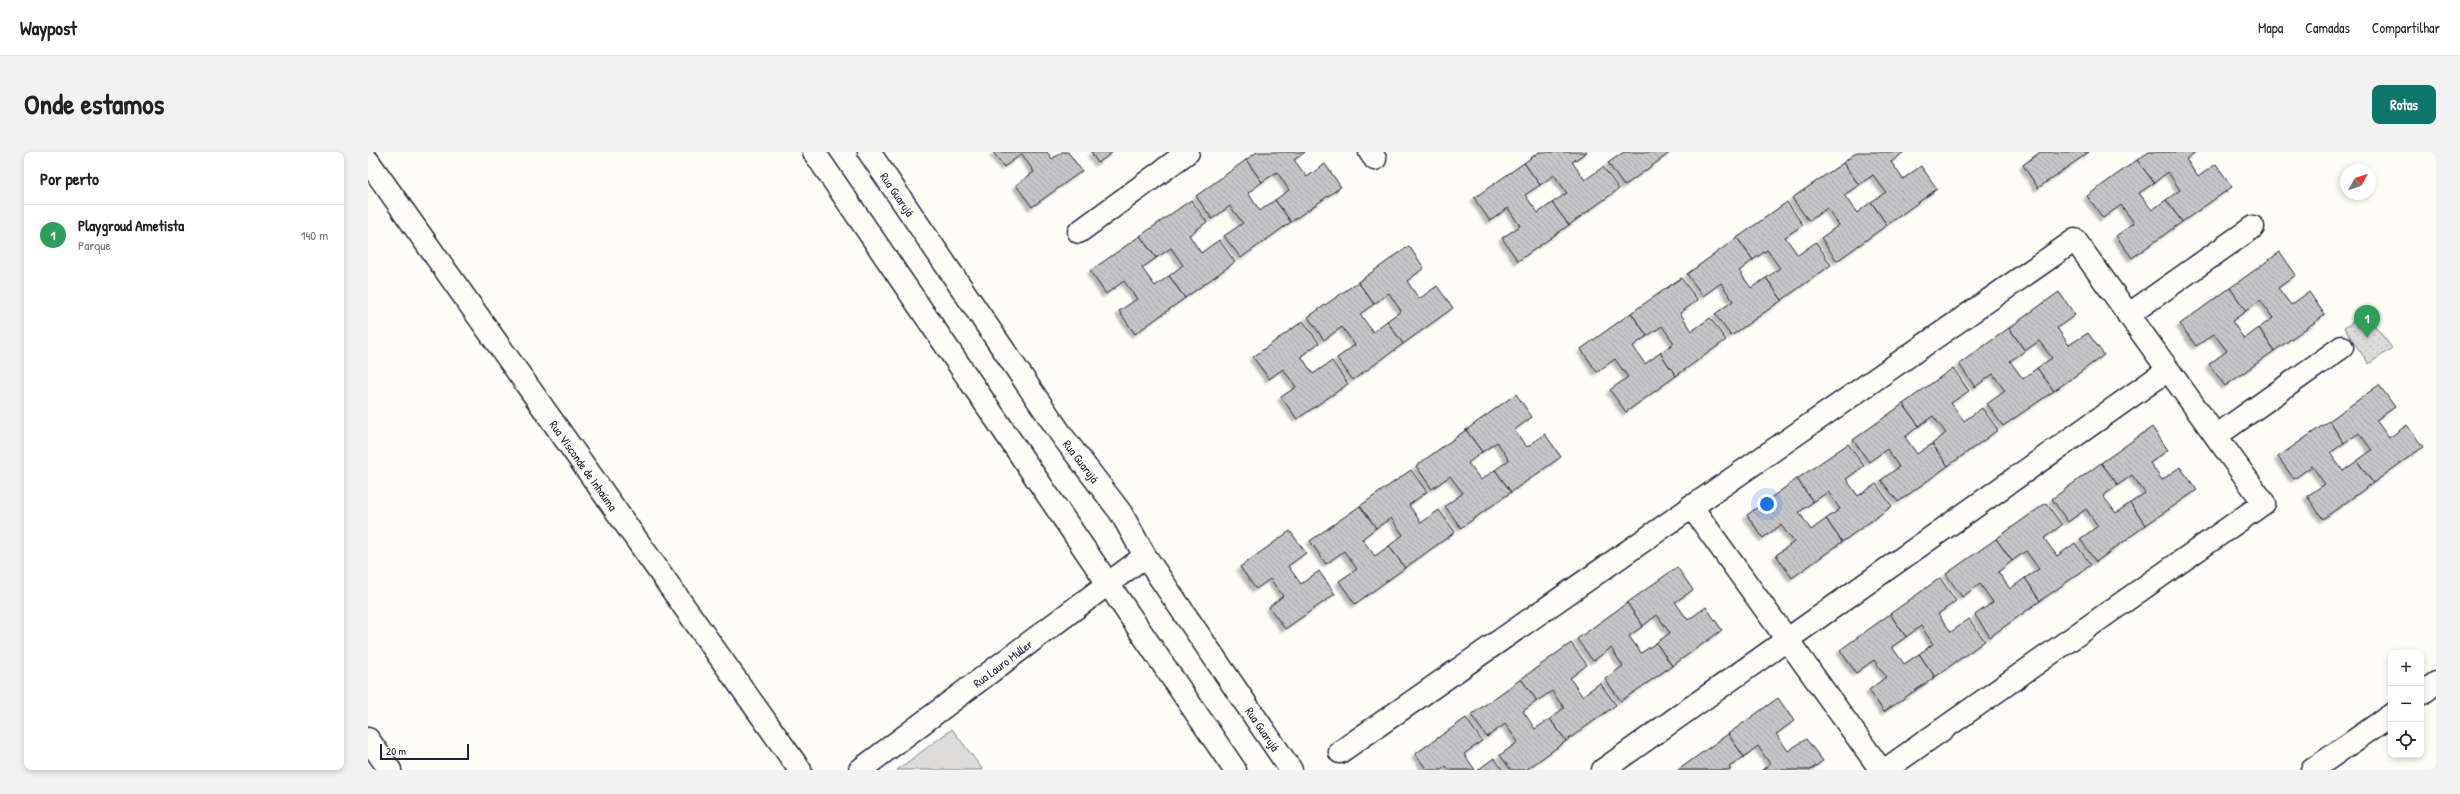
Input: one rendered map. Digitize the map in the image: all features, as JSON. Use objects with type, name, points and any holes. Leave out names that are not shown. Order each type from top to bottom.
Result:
[{"type":"street","points":[[814,152],[1234,770]]},
{"type":"street","points":[[1078,232],[1188,152]]},
{"type":"street","name":"Rua Guarujá","points":[[880,157],[1063,437],[1121,513],[1146,556],[1291,770]]},
{"type":"street","name":"Rua Visconde de Inhaúma","points":[[368,161],[800,770]]},
{"type":"street","points":[[2128,315],[2253,227]]},
{"type":"street","points":[[1340,752],[2075,240],[2264,503],[1885,770]]},
{"type":"street","points":[[2216,436],[2342,347]]},
{"type":"street","points":[[1603,770],[1786,638],[2168,370]]},
{"type":"street","points":[[1692,506],[1881,770]]},
{"type":"street","name":"Rua Lauro Muller","points":[[860,770],[1146,556]]},
{"type":"street","points":[[2424,692],[2436,683]]},
{"type":"street","points":[[2312,770],[2388,717]]},
{"type":"street","points":[[368,739],[390,770]]},
{"type":"shaded area","points":[[2365,313],[2392,348],[2369,364],[2344,328]]},
{"type":"shaded area","points":[[952,729],[983,770],[897,770]]},
{"type":"building","points":[[993,152],[1047,152],[1052,159],[1062,152],[1068,152],[1082,171],[1032,207],[1016,185],[1034,172],[1022,154],[1004,167]]},
{"type":"building","points":[[1091,152],[1113,152],[1098,163]]},
{"type":"building","points":[[1257,152],[1305,152],[1294,160],[1307,177],[1325,164],[1341,187],[1291,222],[1275,200],[1289,190],[1277,172],[1262,182],[1246,160]]},
{"type":"building","points":[[1539,152],[1587,152],[1572,162],[1585,180],[1603,167],[1619,189],[1569,225],[1552,203],[1567,193],[1554,175],[1540,185],[1524,163]]},
{"type":"building","points":[[1624,152],[1671,152],[1624,186],[1608,163]]},
{"type":"building","points":[[1857,152],[1904,152],[1891,162],[1903,179],[1921,166],[1937,189],[1887,225],[1871,202],[1886,192],[1873,175],[1859,185],[1843,163]]},
{"type":"building","points":[[2040,152],[2089,152],[2038,188],[2023,165]]},
{"type":"building","points":[[2149,152],[2196,152],[2186,159],[2198,177],[2216,164],[2232,187],[2182,222],[2166,200],[2180,190],[2168,172],[2154,183],[2137,160]]},
{"type":"building","points":[[1246,160],[1262,182],[1248,193],[1260,211],[1275,200],[1291,222],[1241,258],[1224,236],[1243,223],[1230,206],[1212,219],[1196,196]]},
{"type":"building","points":[[2137,160],[2154,183],[2139,193],[2152,210],[2166,200],[2182,222],[2132,258],[2116,236],[2134,223],[2121,205],[2103,218],[2087,196]]},
{"type":"building","points":[[1524,163],[1540,185],[1525,195],[1538,213],[1552,203],[1569,225],[1518,261],[1502,238],[1520,226],[1508,208],[1490,221],[1474,198]]},
{"type":"building","points":[[1843,163],[1859,185],[1844,195],[1857,213],[1871,202],[1887,225],[1837,261],[1821,238],[1839,225],[1827,208],[1809,221],[1792,198]]},
{"type":"building","points":[[1191,200],[1207,222],[1189,235],[1201,253],[1219,240],[1235,262],[1185,298],[1169,276],[1183,265],[1171,248],[1156,258],[1140,236]]},
{"type":"building","points":[[1787,202],[1803,225],[1785,237],[1798,255],[1816,242],[1831,265],[1782,300],[1766,278],[1780,268],[1767,250],[1753,260],[1737,238]]},
{"type":"building","points":[[1140,236],[1156,258],[1142,268],[1155,286],[1169,276],[1185,298],[1135,334],[1119,311],[1137,299],[1124,281],[1106,294],[1090,271]]},
{"type":"building","points":[[1737,238],[1753,260],[1739,271],[1751,288],[1766,278],[1782,300],[1731,336],[1715,314],[1733,301],[1721,283],[1703,296],[1687,274]]},
{"type":"building","points":[[1409,246],[1424,268],[1407,281],[1419,299],[1437,286],[1453,308],[1403,344],[1387,321],[1401,311],[1389,293],[1374,304],[1358,282]]},
{"type":"building","points":[[2280,252],[2296,275],[2278,288],[2291,305],[2309,292],[2325,315],[2274,351],[2259,328],[2273,318],[2260,300],[2246,311],[2230,288]]},
{"type":"building","points":[[1681,278],[1698,300],[1680,313],[1692,331],[1710,318],[1726,340],[1676,376],[1660,353],[1674,343],[1662,326],[1647,336],[1631,313]]},
{"type":"building","points":[[1358,282],[1374,304],[1360,314],[1373,332],[1387,321],[1403,344],[1353,380],[1337,358],[1355,345],[1342,327],[1324,340],[1308,317]]},
{"type":"building","points":[[2230,288],[2246,311],[2232,321],[2244,339],[2259,328],[2274,351],[2225,386],[2209,364],[2227,351],[2214,334],[2196,346],[2180,324]]},
{"type":"building","points":[[2059,292],[2075,315],[2057,328],[2069,345],[2088,333],[2104,355],[2054,391],[2037,368],[2052,358],[2039,341],[2025,351],[2009,328]]},
{"type":"building","points":[[1631,313],[1647,336],[1633,346],[1645,364],[1660,353],[1676,376],[1626,412],[1610,390],[1628,377],[1615,359],[1597,372],[1581,349]]},
{"type":"building","points":[[1303,321],[1319,343],[1301,356],[1313,374],[1332,361],[1348,384],[1297,419],[1281,397],[1296,387],[1283,369],[1269,379],[1253,357]]},
{"type":"building","points":[[2009,328],[2025,351],[2010,361],[2023,379],[2037,368],[2054,391],[2003,426],[1987,404],[2005,391],[1993,374],[1975,387],[1959,364]]},
{"type":"building","points":[[1953,368],[1969,391],[1951,403],[1964,421],[1982,408],[1998,430],[1948,466],[1932,444],[1946,433],[1933,416],[1919,426],[1903,404]]},
{"type":"building","points":[[2379,385],[2395,407],[2376,420],[2389,438],[2407,425],[2423,447],[2373,483],[2357,461],[2372,450],[2359,433],[2344,443],[2329,421]]},
{"type":"building","points":[[1516,394],[1532,417],[1514,430],[1527,447],[1545,434],[1561,457],[1511,492],[1495,470],[1509,460],[1497,442],[1482,452],[1466,430]]},
{"type":"building","points":[[1903,404],[1919,426],[1905,437],[1917,454],[1932,444],[1948,466],[1898,502],[1881,480],[1899,467],[1887,449],[1869,462],[1853,440]]},
{"type":"building","points":[[2329,421],[2344,443],[2330,453],[2343,471],[2357,461],[2373,483],[2323,519],[2307,496],[2325,484],[2312,466],[2294,479],[2278,457]]},
{"type":"building","points":[[2152,427],[2168,450],[2150,463],[2162,480],[2180,467],[2197,490],[2146,525],[2130,503],[2145,493],[2132,475],[2118,485],[2101,463]]},
{"type":"building","points":[[1466,430],[1482,452],[1468,463],[1481,480],[1495,470],[1511,492],[1461,528],[1445,506],[1463,493],[1450,476],[1432,489],[1416,466]]},
{"type":"building","points":[[1848,444],[1864,466],[1846,479],[1858,496],[1876,484],[1892,506],[1842,542],[1826,519],[1840,509],[1828,492],[1813,502],[1797,479]]},
{"type":"building","points":[[2101,463],[2118,485],[2103,496],[2116,513],[2130,503],[2146,525],[2096,562],[2080,539],[2098,526],[2086,509],[2068,522],[2052,499]]},
{"type":"building","points":[[1411,470],[1427,492],[1409,505],[1421,523],[1439,510],[1455,532],[1405,568],[1389,546],[1403,535],[1391,518],[1376,528],[1360,506]]},
{"type":"building","points":[[1797,479],[1813,502],[1799,512],[1811,530],[1826,519],[1842,542],[1792,578],[1776,555],[1794,542],[1781,525],[1763,538],[1747,515]]},
{"type":"building","points":[[2046,503],[2062,525],[2044,538],[2057,556],[2075,543],[2091,565],[2040,601],[2025,578],[2039,569],[2026,551],[2012,561],[1996,539]]},
{"type":"building","points":[[1360,506],[1376,528],[1362,539],[1375,556],[1389,546],[1405,568],[1355,604],[1339,581],[1357,569],[1344,551],[1326,564],[1310,541]]},
{"type":"building","points":[[1290,531],[1306,553],[1288,566],[1301,584],[1319,571],[1335,594],[1285,629],[1269,607],[1283,596],[1270,579],[1256,589],[1240,567]]},
{"type":"building","points":[[1996,539],[2012,561],[1998,572],[2010,589],[2025,578],[2040,601],[1990,637],[1975,615],[1993,602],[1980,584],[1962,597],[1946,574]]},
{"type":"building","points":[[1677,567],[1693,590],[1675,602],[1688,620],[1706,607],[1722,630],[1672,666],[1656,643],[1670,633],[1657,615],[1643,626],[1627,603]]},
{"type":"building","points":[[1940,578],[1956,601],[1938,614],[1951,632],[1969,619],[1985,641],[1935,677],[1919,654],[1933,644],[1921,626],[1906,637],[1890,614]]},
{"type":"building","points":[[1627,603],[1643,626],[1629,636],[1641,653],[1656,643],[1672,666],[1621,701],[1605,679],[1623,666],[1611,648],[1593,661],[1577,639]]},
{"type":"building","points":[[1890,614],[1906,637],[1892,647],[1904,664],[1919,654],[1935,677],[1884,712],[1869,690],[1886,677],[1874,660],[1856,673],[1840,650]]},
{"type":"building","points":[[1571,643],[1587,665],[1570,678],[1582,696],[1600,683],[1616,705],[1566,741],[1550,719],[1564,708],[1552,691],[1537,701],[1521,679]]},
{"type":"building","points":[[1521,679],[1537,701],[1523,711],[1535,729],[1550,719],[1566,741],[1526,770],[1511,770],[1500,755],[1518,742],[1505,724],[1487,737],[1471,715]]},
{"type":"building","points":[[1778,698],[1794,721],[1776,734],[1788,751],[1806,739],[1823,761],[1810,770],[1762,770],[1770,764],[1758,746],[1744,757],[1728,734]]},
{"type":"building","points":[[1466,718],[1482,741],[1464,754],[1475,770],[1449,770],[1446,766],[1441,770],[1427,770],[1415,754]]},
{"type":"building","points":[[1728,734],[1744,757],[1729,767],[1731,770],[1678,770]]},
{"type":"building","points":[[1494,758],[1503,770],[1478,770]]},
{"type":"place","name":"Playgroud Ametista","points":[[2367,338]]}]
